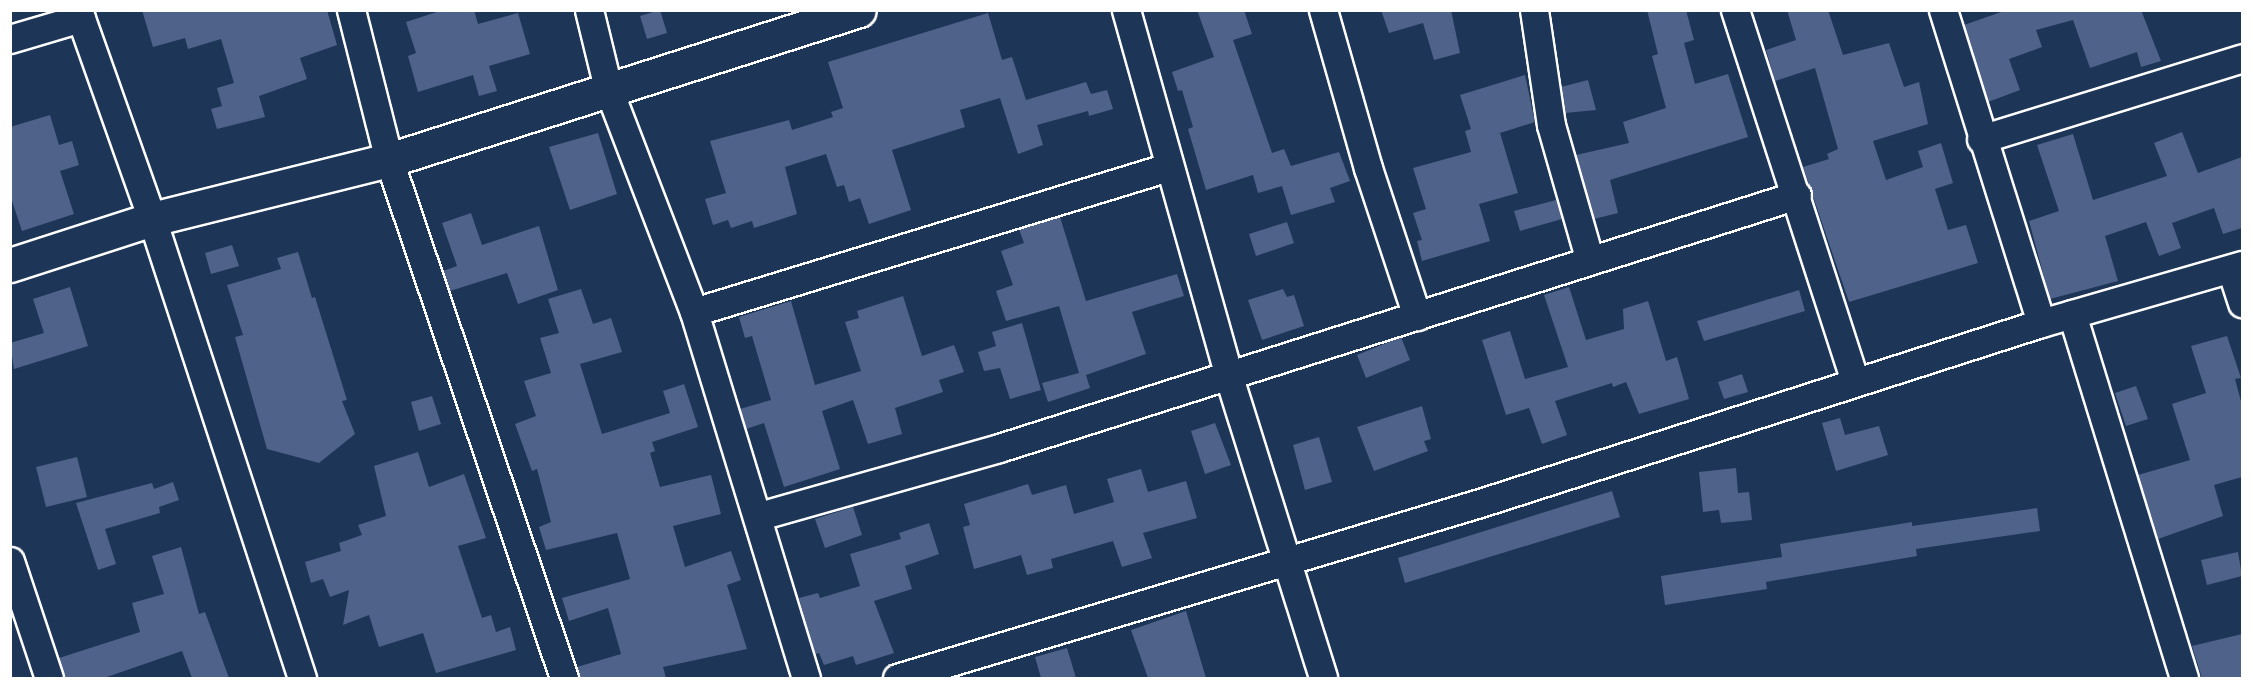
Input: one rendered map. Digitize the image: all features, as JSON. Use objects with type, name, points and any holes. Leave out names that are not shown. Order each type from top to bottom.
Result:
[{"type":"street","points":[[351,10],[389,160],[564,678]]},
{"type":"street","points":[[589,10],[608,88],[694,312],[759,516],[806,678]]},
{"type":"street","points":[[10,265],[152,219],[389,160],[608,88],[859,10]]},
{"type":"street","points":[[1126,10],[1228,374],[1323,678]]},
{"type":"street","points":[[1323,10],[1368,168],[1417,316]]},
{"type":"street","points":[[1534,10],[1551,125],[1590,261]]},
{"type":"street","points":[[1735,10],[1797,195],[1855,382]]},
{"type":"street","points":[[1943,10],[1981,139],[2041,323]]},
{"type":"street","points":[[10,39],[79,14],[152,219],[302,678]]},
{"type":"street","points":[[1981,139],[2242,58]]},
{"type":"street","points":[[694,312],[1169,168]]},
{"type":"street","points":[[759,516],[999,448],[1797,195]]},
{"type":"street","points":[[897,678],[1287,562],[2041,323],[2237,267],[2242,303]]},
{"type":"street","points":[[2072,314],[2184,678]]},
{"type":"street","points":[[10,561],[49,678]]},
{"type":"building","points":[[142,10],[327,10],[337,45],[300,58],[307,79],[259,96],[265,117],[217,129],[211,109],[222,106],[217,88],[234,83],[221,39],[188,49],[185,38],[153,47]]},
{"type":"building","points":[[443,10],[474,10],[478,24],[518,13],[530,54],[489,66],[497,91],[479,96],[473,75],[418,92],[408,56],[416,53],[406,22]]},
{"type":"building","points":[[660,10],[667,33],[647,39],[640,16]]},
{"type":"building","points":[[1197,10],[1244,10],[1252,34],[1233,40],[1272,153],[1284,149],[1291,166],[1339,152],[1350,181],[1330,188],[1335,202],[1291,215],[1282,186],[1258,193],[1253,175],[1206,190],[1188,129],[1193,127],[1182,90],[1178,91],[1172,72],[1214,57]]},
{"type":"building","points":[[1381,10],[1451,10],[1460,53],[1434,60],[1423,23],[1389,33]]},
{"type":"building","points":[[1647,10],[1686,10],[1694,40],[1684,43],[1695,84],[1728,74],[1748,137],[1610,180],[1618,213],[1594,219],[1576,155],[1629,143],[1623,122],[1666,108],[1652,56],[1658,54]]},
{"type":"building","points":[[1787,10],[1828,10],[1843,55],[1889,43],[1904,87],[1919,82],[1928,124],[1873,141],[1886,180],[1923,167],[1918,151],[1941,143],[1953,183],[1935,189],[1948,230],[1966,225],[1978,263],[1849,302],[1803,167],[1829,159],[1827,154],[1838,149],[1815,68],[1775,81],[1766,50],[1796,40]]},
{"type":"building","points":[[2007,10],[2141,10],[2161,61],[2141,67],[2137,52],[2090,68],[2073,20],[2036,30],[2042,47],[2009,59],[2020,90],[1988,102],[1964,25]]},
{"type":"building","points":[[988,13],[1002,60],[1012,57],[1026,100],[1086,82],[1091,94],[1107,90],[1113,109],[1089,116],[1088,111],[1037,125],[1043,145],[1018,154],[1000,98],[960,110],[965,127],[892,150],[911,210],[869,224],[860,198],[849,202],[844,185],[837,187],[826,154],[785,167],[797,214],[754,228],[752,221],[731,228],[728,220],[713,225],[705,199],[726,193],[710,141],[789,120],[792,130],[833,117],[831,112],[843,108],[828,62]]},
{"type":"building","points":[[1525,75],[1535,122],[1500,133],[1518,193],[1479,204],[1490,241],[1422,261],[1417,241],[1422,240],[1413,213],[1426,209],[1413,168],[1471,152],[1465,131],[1471,129],[1460,95]]},
{"type":"building","points":[[1588,80],[1596,110],[1565,113],[1561,87]]},
{"type":"building","points":[[50,115],[59,145],[72,141],[79,165],[60,171],[74,214],[22,231],[10,195],[10,127]]},
{"type":"building","points":[[2182,132],[2198,173],[2242,157],[2242,228],[2223,234],[2214,208],[2172,223],[2181,248],[2159,256],[2146,222],[2105,236],[2118,281],[2050,299],[2029,221],[2059,211],[2037,145],[2073,134],[2093,200],[2167,176],[2154,143]]},
{"type":"building","points":[[598,133],[617,194],[570,210],[549,147]]},
{"type":"building","points":[[1556,200],[1562,219],[1520,231],[1514,211]]},
{"type":"building","points":[[471,213],[482,245],[539,226],[558,290],[518,304],[507,273],[450,291],[443,271],[457,266],[442,223]]},
{"type":"building","points":[[1060,217],[1086,301],[1177,274],[1184,296],[1132,312],[1146,354],[1086,375],[1090,388],[1048,402],[1042,383],[1079,373],[1059,306],[1006,321],[996,291],[1013,285],[1001,251],[1024,243],[1019,229]]},
{"type":"building","points":[[1287,222],[1294,243],[1256,256],[1249,234]]},
{"type":"building","points":[[232,245],[239,266],[211,274],[205,253]]},
{"type":"building","points":[[298,252],[312,298],[315,297],[347,400],[342,401],[355,434],[319,463],[267,449],[235,337],[243,335],[227,285],[281,269],[277,258]]},
{"type":"building","points":[[70,287],[88,346],[14,369],[10,343],[44,333],[33,299]]},
{"type":"building","points":[[1569,287],[1586,340],[1624,329],[1623,309],[1648,301],[1666,361],[1677,357],[1689,399],[1639,414],[1626,382],[1613,387],[1612,383],[1555,401],[1567,435],[1542,444],[1529,408],[1506,415],[1482,340],[1510,331],[1525,379],[1568,367],[1544,295]]},
{"type":"building","points":[[581,289],[593,324],[611,318],[622,352],[580,364],[602,434],[670,413],[663,391],[684,384],[698,427],[652,442],[655,451],[650,453],[660,487],[711,475],[721,514],[673,526],[685,567],[731,551],[741,580],[727,585],[747,649],[663,667],[666,678],[579,678],[577,667],[621,654],[608,608],[569,621],[562,598],[630,579],[617,533],[546,550],[539,527],[551,522],[537,469],[532,471],[515,424],[536,416],[524,381],[551,373],[540,338],[559,333],[548,299]]},
{"type":"building","points":[[1283,289],[1287,297],[1294,295],[1304,326],[1262,340],[1248,300]]},
{"type":"building","points":[[1799,290],[1805,311],[1704,341],[1697,321]]},
{"type":"building","points":[[903,296],[922,356],[954,345],[964,372],[939,380],[943,392],[895,408],[902,434],[868,444],[853,400],[822,411],[840,469],[784,487],[764,423],[746,429],[740,409],[771,400],[752,336],[745,338],[739,317],[791,301],[815,385],[861,371],[845,322],[859,318],[857,311]]},
{"type":"building","points":[[1022,323],[1041,390],[1010,399],[1000,368],[984,371],[978,352],[996,346],[992,332]]},
{"type":"building","points":[[2227,336],[2241,378],[2235,379],[2242,405],[2242,477],[2214,485],[2223,516],[2158,539],[2138,475],[2190,460],[2172,404],[2206,393],[2191,346]]},
{"type":"building","points":[[1401,337],[1410,360],[1366,378],[1357,355]]},
{"type":"building","points":[[1742,374],[1748,392],[1724,399],[1718,382]]},
{"type":"building","points":[[2136,386],[2148,419],[2126,426],[2115,393]]},
{"type":"building","points":[[432,396],[441,424],[419,431],[411,402]]},
{"type":"building","points":[[1422,406],[1431,439],[1424,441],[1428,451],[1374,471],[1357,427]]},
{"type":"building","points":[[1840,418],[1845,435],[1879,426],[1888,455],[1836,471],[1822,423]]},
{"type":"building","points":[[1215,423],[1231,465],[1205,474],[1191,431]]},
{"type":"building","points":[[1319,437],[1332,482],[1305,490],[1293,445]]},
{"type":"building","points":[[418,452],[429,487],[464,474],[486,538],[458,546],[482,618],[491,615],[496,632],[510,627],[516,650],[436,673],[423,633],[379,647],[369,615],[343,625],[349,590],[330,597],[323,579],[311,583],[305,562],[341,551],[339,543],[362,535],[358,525],[386,516],[374,466]]},
{"type":"building","points":[[77,457],[87,497],[46,507],[36,467]]},
{"type":"building","points":[[1736,468],[1738,493],[1749,492],[1752,520],[1721,523],[1719,510],[1703,512],[1699,472]]},
{"type":"building","points":[[1141,469],[1148,492],[1186,481],[1197,518],[1143,533],[1152,558],[1122,567],[1113,541],[1051,559],[1053,568],[1027,575],[1021,555],[974,569],[963,527],[970,525],[964,504],[1028,484],[1032,495],[1066,485],[1074,514],[1114,502],[1107,479]]},
{"type":"building","points":[[173,482],[179,500],[159,507],[160,513],[105,529],[116,564],[98,570],[76,503],[152,483],[154,489]]},
{"type":"building","points":[[1612,491],[1620,517],[1405,583],[1398,558]]},
{"type":"building","points":[[853,507],[862,535],[825,548],[815,519]]},
{"type":"building","points":[[2037,508],[2040,531],[1916,549],[1917,556],[1766,582],[1767,589],[1665,605],[1661,576],[1782,557],[1780,544],[1912,522],[1912,526]]},
{"type":"building","points":[[929,523],[939,554],[905,566],[912,589],[874,601],[894,653],[856,665],[853,656],[824,665],[819,653],[815,654],[799,598],[818,593],[820,598],[860,586],[850,554],[901,539],[899,533]]},
{"type":"building","points":[[181,547],[199,614],[205,612],[229,678],[192,678],[182,651],[104,678],[65,678],[59,658],[140,632],[132,603],[164,594],[152,556]]},
{"type":"building","points":[[2238,552],[2242,576],[2207,585],[2201,560]]},
{"type":"building","points":[[1186,611],[1206,678],[1148,678],[1131,630]]},
{"type":"building","points":[[2242,634],[2242,678],[2202,678],[2192,646]]},
{"type":"building","points":[[1067,648],[1076,678],[1041,678],[1035,657]]}]
